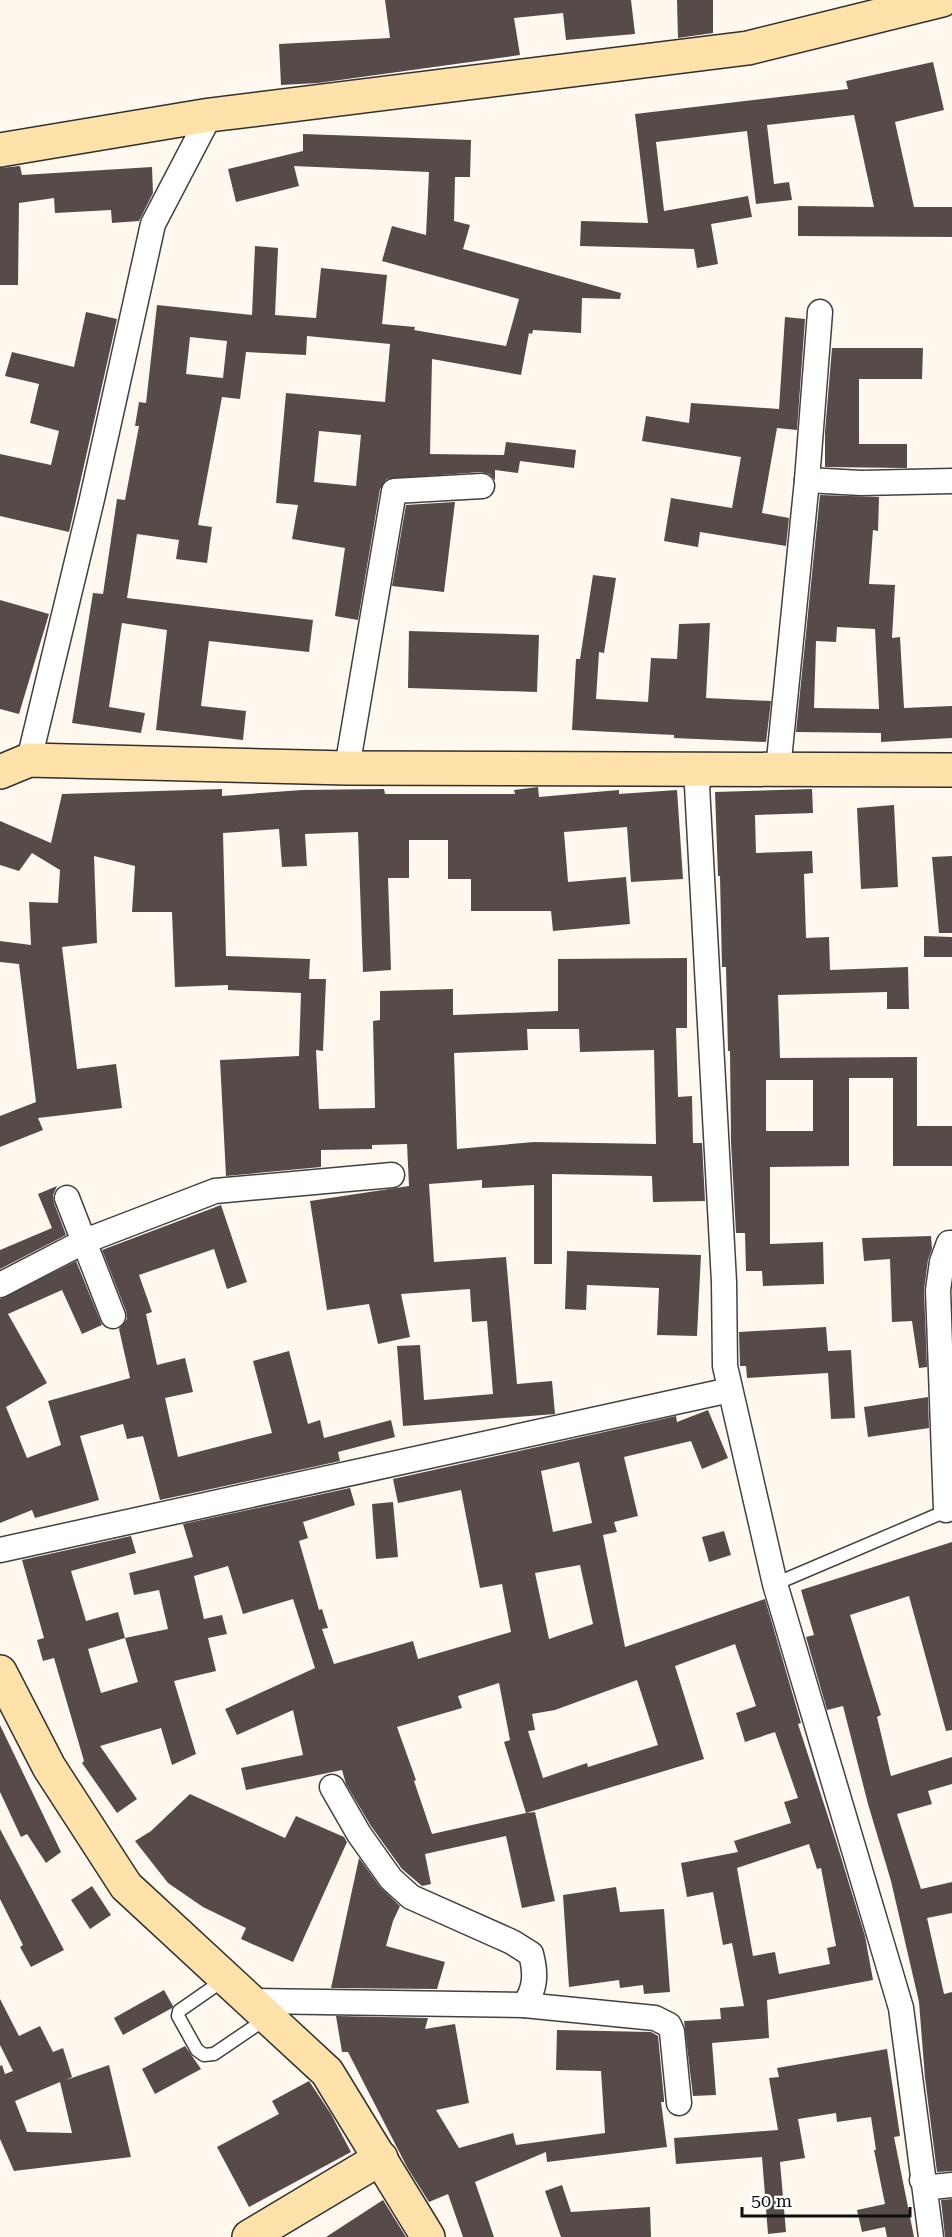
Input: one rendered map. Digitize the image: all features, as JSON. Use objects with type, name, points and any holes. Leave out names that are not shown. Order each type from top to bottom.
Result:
[{"type":"street","points":[[0,150],[210,115],[748,48],[942,0]]},
{"type":"street","points":[[210,115],[153,224],[92,499],[15,766],[952,770]]},
{"type":"street","points":[[778,770],[807,480],[820,312]]},
{"type":"street","points":[[807,480],[861,483],[952,481]]},
{"type":"street","points":[[347,768],[394,491],[482,486]]},
{"type":"street","points":[[704,768],[697,786],[724,1282],[725,1366],[775,1584],[901,2008],[931,2237]]},
{"type":"street","points":[[0,1285],[85,1241],[215,1191],[392,1175]]},
{"type":"street","points":[[67,1198],[113,1316]]},
{"type":"street","points":[[949,1509],[938,1290],[942,1262],[949,1243],[952,1243]]},
{"type":"street","points":[[0,1550],[730,1390]]},
{"type":"street","points":[[0,1672],[49,1767],[126,1886],[327,2072],[428,2237]]},
{"type":"street","points":[[332,1787],[359,1834],[391,1879],[411,1897],[512,1942],[531,1954],[536,1972],[531,1996],[524,2005]]},
{"type":"street","points":[[260,2009],[524,2005],[662,2020],[669,2025],[672,2032],[679,2103]]},
{"type":"street","points":[[249,2237],[381,2158]]},
{"type":"street","points":[[922,2180],[932,2187],[952,2185]]},
{"type":"lane","points":[[775,1584],[949,1509]]},
{"type":"lane","points":[[226,1978],[179,2011],[178,2016],[197,2050],[204,2055],[213,2054],[260,2009]]},
{"type":"building","points":[[385,0],[631,0],[635,34],[566,40],[563,13],[514,18],[520,55],[318,83],[281,85],[279,44],[390,38]]},
{"type":"building","points":[[677,0],[713,0],[713,33],[678,38]]},
{"type":"building","points":[[933,62],[944,110],[895,122],[914,207],[952,207],[952,237],[798,236],[798,206],[874,207],[854,115],[767,125],[774,184],[789,182],[792,200],[756,204],[747,131],[656,142],[664,211],[748,196],[752,217],[711,224],[718,264],[697,268],[694,249],[580,246],[581,221],[648,223],[635,114],[848,89],[846,81]]},
{"type":"building","points":[[303,134],[471,140],[470,177],[455,177],[454,221],[470,225],[463,249],[621,293],[620,299],[582,298],[581,333],[533,330],[532,334],[529,333],[521,375],[432,359],[430,454],[504,455],[506,442],[576,450],[574,468],[520,461],[518,473],[495,470],[495,480],[489,474],[481,472],[387,479],[380,489],[358,620],[335,616],[345,548],[292,539],[298,505],[276,503],[286,393],[385,402],[390,344],[307,336],[306,355],[246,352],[240,399],[222,397],[198,525],[212,527],[207,563],[176,559],[179,540],[137,534],[127,598],[313,620],[309,652],[209,641],[201,706],[246,711],[243,740],[156,730],[167,630],[122,623],[109,707],[145,713],[141,733],[72,723],[93,593],[103,594],[117,499],[125,500],[139,426],[135,426],[139,402],[146,403],[157,305],[252,315],[255,246],[278,248],[275,315],[316,318],[321,268],[387,275],[382,324],[415,327],[414,330],[506,346],[519,299],[382,261],[392,226],[426,235],[429,172],[294,166],[299,186],[236,202],[228,169],[303,151]],"holes":[[[190,337],[227,341],[223,378],[186,374]],[[319,431],[361,435],[356,486],[314,482]]]},
{"type":"building","points":[[20,166],[22,175],[152,167],[153,193],[139,221],[112,223],[111,210],[55,213],[54,198],[19,203],[18,285],[0,285],[0,168]]},
{"type":"building","points":[[86,312],[117,319],[69,532],[0,516],[0,454],[51,465],[59,431],[30,423],[39,384],[5,376],[12,352],[74,367]]},
{"type":"building","points":[[785,317],[805,319],[797,430],[777,428],[762,513],[789,518],[786,546],[700,532],[698,547],[664,541],[671,498],[732,508],[741,457],[642,441],[646,416],[689,423],[691,403],[779,409]]},
{"type":"building","points":[[832,348],[923,348],[922,379],[859,379],[859,444],[907,444],[907,468],[825,467],[825,432]]},
{"type":"building","points":[[820,495],[879,497],[878,531],[873,530],[869,584],[895,585],[892,638],[900,637],[904,708],[952,706],[952,738],[881,742],[881,733],[796,732]],"holes":[[[837,627],[875,629],[879,709],[814,708],[816,641],[836,642]]]},
{"type":"building","points":[[455,502],[444,592],[392,586],[406,505]]},
{"type":"building","points":[[593,575],[616,578],[604,653],[599,652],[596,699],[648,702],[651,658],[677,659],[679,624],[710,623],[706,698],[771,701],[766,742],[572,730],[576,659],[580,659]]},
{"type":"building","points":[[0,600],[49,614],[19,714],[0,709]]},
{"type":"building","points":[[409,631],[539,635],[537,692],[408,688]]},
{"type":"building","points":[[538,787],[539,797],[619,790],[619,794],[677,790],[683,879],[631,882],[627,827],[564,832],[568,882],[626,877],[630,924],[553,931],[551,911],[471,911],[471,879],[448,879],[448,840],[409,840],[409,878],[388,878],[391,970],[363,972],[358,832],[305,834],[307,866],[282,867],[279,829],[223,833],[226,956],[310,959],[309,979],[326,979],[323,1051],[316,1050],[319,1109],[375,1108],[373,1021],[380,1020],[380,991],[453,989],[453,1015],[558,1011],[558,959],[687,958],[687,1028],[676,1028],[678,1097],[692,1096],[693,1143],[702,1143],[705,1201],[653,1202],[652,1176],[552,1174],[552,1264],[534,1264],[534,1185],[482,1188],[482,1180],[429,1184],[434,1262],[506,1257],[517,1384],[552,1381],[555,1414],[403,1426],[397,1346],[420,1345],[424,1400],[493,1394],[487,1321],[472,1322],[470,1289],[401,1294],[410,1337],[378,1344],[369,1304],[327,1310],[310,1201],[409,1186],[407,1144],[372,1145],[372,1149],[321,1150],[321,1167],[226,1176],[220,1060],[299,1056],[301,993],[228,990],[228,985],[175,987],[172,912],[132,912],[135,866],[94,856],[97,943],[62,947],[77,1069],[116,1064],[122,1108],[38,1118],[43,1130],[0,1147],[0,1116],[36,1102],[19,964],[0,962],[0,941],[31,945],[29,902],[58,903],[60,870],[32,853],[19,871],[0,865],[0,821],[51,843],[62,794],[222,789],[222,796],[302,790],[384,789],[385,794],[515,794],[514,790]],"holes":[[[527,1029],[579,1029],[580,1052],[654,1050],[656,1144],[534,1142],[457,1149],[454,1053],[528,1050]]]},
{"type":"building","points":[[812,789],[813,813],[755,815],[756,853],[812,851],[813,873],[804,874],[806,938],[829,937],[830,970],[908,967],[909,1009],[887,1009],[887,992],[778,995],[780,1058],[917,1057],[917,1126],[952,1126],[952,1166],[893,1166],[893,1078],[849,1078],[849,1166],[770,1167],[770,1244],[823,1242],[824,1284],[763,1286],[762,1271],[746,1271],[745,1233],[736,1233],[726,967],[722,967],[715,792]],"holes":[[[766,1080],[813,1080],[813,1131],[766,1131]]]},
{"type":"building","points":[[894,805],[898,887],[861,889],[857,808]]},
{"type":"building","points":[[952,856],[952,933],[939,933],[932,857]]},
{"type":"building","points":[[924,936],[952,937],[952,957],[924,957]]},
{"type":"building","points":[[57,1186],[53,1195],[54,1203],[66,1235],[0,1269],[0,1250],[52,1228],[38,1194]]},
{"type":"building","points":[[221,1205],[247,1282],[227,1289],[214,1249],[139,1275],[152,1312],[146,1314],[157,1365],[185,1358],[193,1392],[165,1398],[178,1457],[272,1433],[253,1361],[289,1351],[308,1424],[320,1420],[324,1438],[391,1420],[395,1437],[338,1452],[340,1461],[160,1500],[143,1436],[127,1439],[123,1424],[80,1436],[99,1500],[35,1518],[32,1510],[0,1523],[0,1299],[76,1261],[102,1325],[82,1334],[62,1290],[8,1314],[47,1383],[6,1407],[27,1458],[61,1445],[48,1401],[130,1378],[119,1329],[127,1319],[126,1311],[102,1250]]},
{"type":"building","points":[[931,1236],[932,1249],[928,1260],[924,1290],[927,1367],[919,1368],[912,1321],[892,1322],[890,1259],[864,1261],[862,1238]]},
{"type":"building","points":[[567,1251],[701,1255],[697,1336],[657,1335],[659,1288],[587,1285],[586,1310],[565,1309]]},
{"type":"building","points":[[826,1327],[828,1351],[851,1350],[855,1418],[831,1419],[828,1373],[747,1378],[746,1366],[740,1366],[739,1332]]},
{"type":"building","points":[[928,1397],[929,1428],[868,1437],[864,1407]]},
{"type":"building","points":[[708,1410],[728,1458],[702,1469],[691,1441],[624,1457],[638,1516],[614,1522],[617,1532],[603,1535],[625,1647],[765,1599],[801,1723],[798,1724],[865,1936],[873,1980],[767,2000],[769,2038],[712,2043],[716,2095],[693,2096],[684,2021],[721,2019],[720,2008],[744,2006],[732,1943],[723,1945],[713,1892],[687,1897],[681,1863],[738,1852],[734,1841],[791,1823],[784,1802],[798,1798],[775,1732],[745,1742],[736,1713],[756,1706],[735,1644],[675,1666],[704,1759],[526,1813],[535,1812],[555,1901],[522,1908],[506,1836],[425,1854],[431,1884],[422,1886],[402,1869],[371,1826],[346,1784],[342,1770],[246,1790],[241,1768],[303,1755],[293,1710],[237,1735],[225,1709],[315,1668],[293,1599],[243,1614],[228,1566],[194,1576],[204,1619],[222,1615],[227,1634],[208,1638],[216,1671],[174,1681],[196,1754],[172,1765],[161,1728],[100,1746],[137,1799],[117,1813],[82,1763],[84,1761],[54,1658],[43,1661],[37,1640],[44,1638],[22,1560],[131,1536],[136,1553],[71,1571],[86,1621],[118,1612],[125,1638],[168,1629],[159,1590],[134,1595],[129,1573],[193,1557],[183,1524],[350,1488],[355,1505],[303,1522],[308,1538],[299,1541],[319,1610],[322,1609],[328,1628],[322,1629],[334,1664],[413,1641],[418,1659],[511,1632],[502,1584],[480,1588],[461,1490],[398,1503],[393,1479],[676,1416],[677,1422]],"holes":[[[579,1462],[592,1523],[553,1532],[541,1471]],[[580,1565],[593,1624],[549,1639],[535,1573]],[[125,1638],[138,1682],[101,1693],[88,1649]],[[637,1680],[658,1745],[588,1767],[587,1763],[543,1778],[528,1731],[535,1730],[532,1714],[555,1710]],[[499,1683],[510,1740],[504,1742],[526,1813],[432,1834],[397,1727],[462,1708],[458,1696]],[[809,1844],[817,1869],[821,1868],[836,1946],[827,1948],[830,1964],[779,1974],[775,1952],[753,1956],[737,1868]]]},
{"type":"building","points":[[393,1502],[398,1557],[376,1559],[372,1504]]},
{"type":"building","points":[[724,1531],[731,1555],[709,1562],[702,1537]]},
{"type":"building","points":[[952,1542],[952,1730],[946,1731],[909,1596],[850,1615],[881,1715],[877,1717],[891,1776],[952,1757],[952,1784],[928,1791],[932,1804],[897,1814],[921,1889],[952,1882],[952,1913],[927,1918],[944,1994],[952,1992],[952,2171],[937,2172],[925,2078],[919,2002],[891,1881],[868,1804],[843,1706],[827,1710],[806,1637],[814,1635],[801,1590]]},
{"type":"building","points":[[0,1725],[61,1852],[46,1863],[27,1834],[21,1837],[0,1792]]},
{"type":"building","points":[[190,1794],[285,1838],[296,1816],[344,1837],[347,1842],[293,1962],[241,1939],[246,1928],[203,1907],[168,1883],[135,1841],[151,1831]]},
{"type":"building","points":[[0,1829],[64,1950],[31,1967],[20,1947],[23,1945],[0,1899]]},
{"type":"building","points":[[359,1858],[380,1887],[400,1906],[386,1946],[445,1962],[437,1989],[331,1988]]},
{"type":"building","points":[[92,1886],[111,1915],[90,1929],[71,1900]]},
{"type":"building","points":[[616,1887],[620,1912],[664,1909],[670,1992],[644,1994],[643,1985],[620,1988],[619,1980],[569,1987],[563,1895]]},
{"type":"building","points":[[164,1990],[172,2008],[123,2035],[114,2018]]},
{"type":"building","points":[[0,1999],[19,2036],[40,2026],[53,2052],[63,2048],[72,2077],[66,2080],[109,2065],[131,2157],[14,2171],[0,2139],[0,2066],[2,2065],[5,2074],[13,2071],[0,2045]],"holes":[[[60,2082],[72,2133],[27,2132],[15,2101]]]},
{"type":"building","points":[[336,2016],[428,2018],[425,2029],[455,2024],[469,2103],[436,2110],[459,2148],[513,2133],[516,2145],[605,2133],[601,2071],[556,2070],[557,2030],[651,2032],[658,2036],[664,2099],[664,2102],[661,2102],[667,2147],[547,2162],[546,2152],[475,2182],[494,2237],[463,2237],[448,2194],[429,2202],[407,2167],[348,2052],[342,2052]]},
{"type":"building","points":[[185,2046],[201,2069],[155,2094],[142,2069]]},
{"type":"building","points":[[887,2049],[900,2136],[894,2137],[914,2237],[887,2237],[885,2227],[862,2232],[857,2210],[885,2204],[874,2150],[876,2150],[871,2117],[837,2122],[836,2113],[798,2119],[805,2158],[780,2162],[786,2232],[768,2234],[762,2157],[676,2164],[674,2138],[778,2130],[769,2078],[779,2077],[777,2068]]},
{"type":"building","points":[[309,2081],[331,2114],[351,2152],[249,2207],[217,2147],[279,2114],[272,2101]]},
{"type":"building","points":[[562,2185],[571,2212],[650,2207],[651,2237],[561,2237],[545,2191]]},
{"type":"building","points":[[952,2199],[952,2237],[945,2237],[941,2200]]},
{"type":"building","points":[[383,2200],[406,2237],[326,2237]]}]
